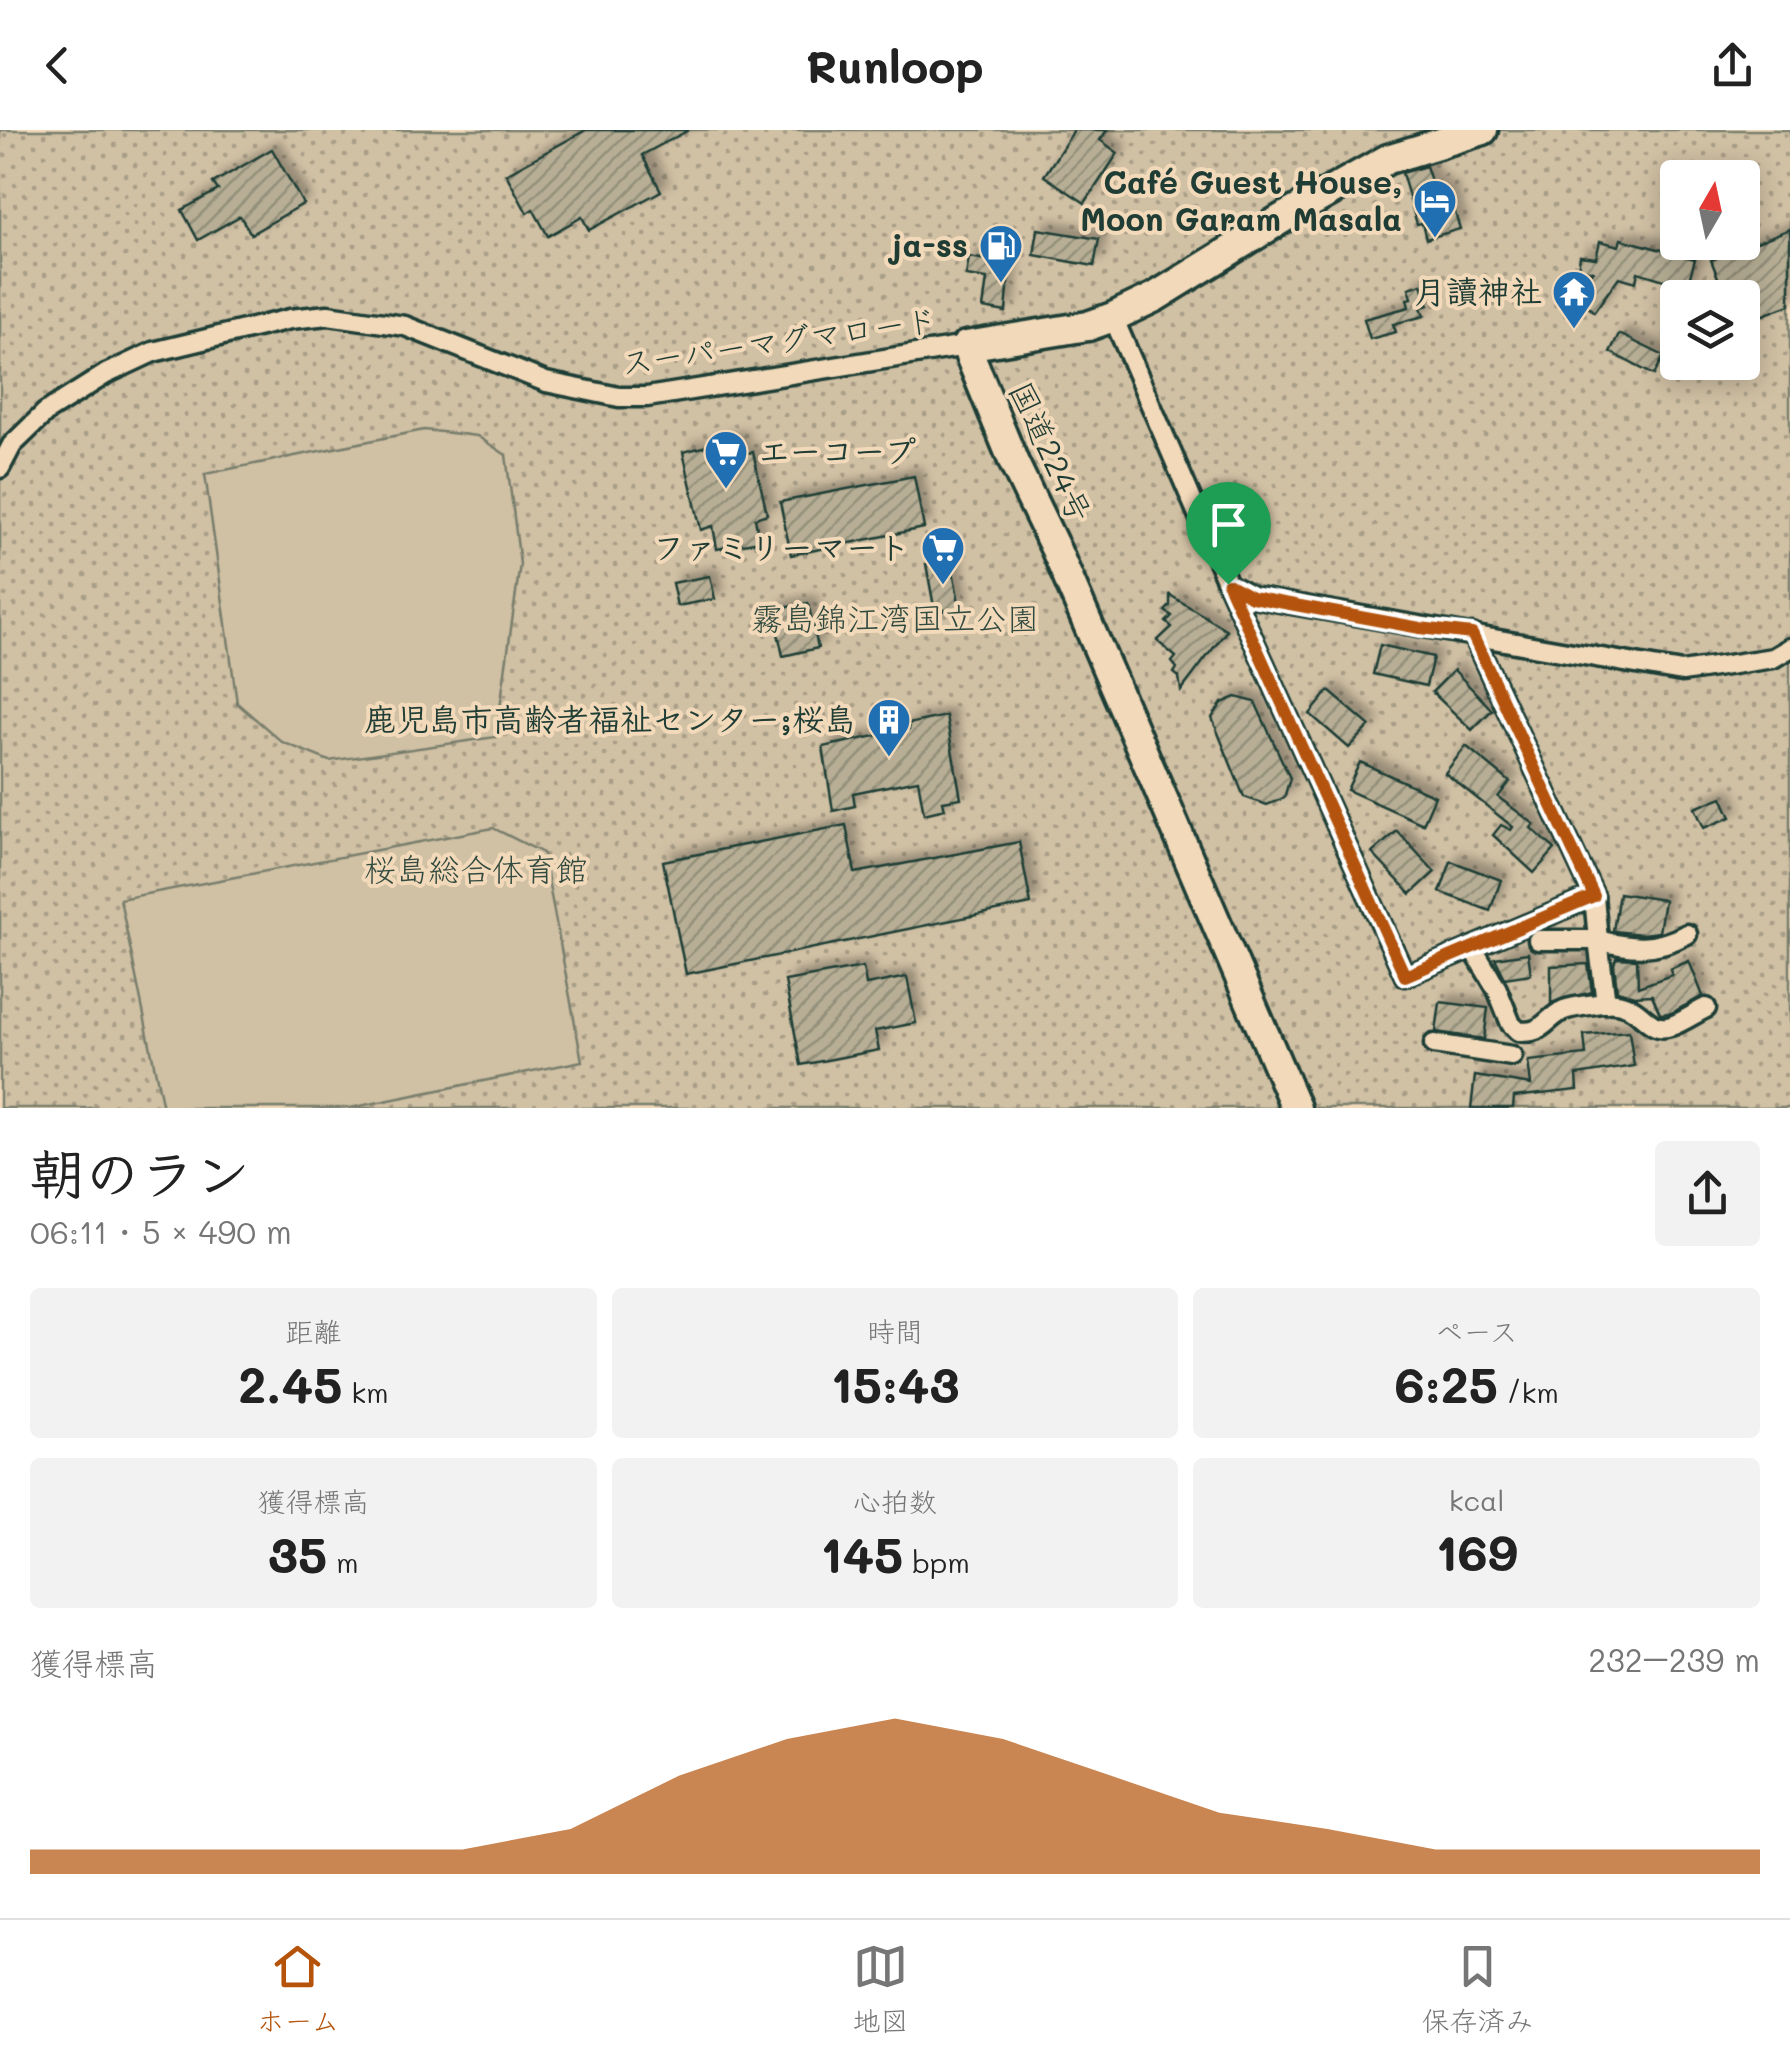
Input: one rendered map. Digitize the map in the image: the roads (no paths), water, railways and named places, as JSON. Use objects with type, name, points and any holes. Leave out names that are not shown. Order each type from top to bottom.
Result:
[{"type":"highway","name":"国道224号","points":[[1296,1108],[966,346],[1088,326],[1113,317],[1155,297],[1388,160],[1483,130]]},
{"type":"street","name":"スーパーマグマロード","points":[[0,468],[12,446],[46,412],[106,374],[153,352],[290,319],[328,315],[405,326],[546,382],[618,398],[647,397],[966,346]]},
{"type":"street","points":[[1113,317],[1228,584],[1405,976],[1594,896]]},
{"type":"street","points":[[1228,584],[1252,597],[1682,672],[1773,658],[1790,648]]},
{"type":"street","points":[[1472,634],[1594,896],[1606,1003]]},
{"type":"street","points":[[1538,940],[1598,940],[1640,948],[1661,946],[1686,934]]},
{"type":"street","points":[[1434,1044],[1508,1056],[1511,1024],[1474,948]]},
{"type":"street","points":[[1511,1024],[1518,1030],[1534,1032],[1560,1012],[1619,1002],[1635,1008],[1659,1028],[1706,1008]]},
{"type":"place","name":"Café Guest House, Moon Garam Masala","points":[[1435,239]]},
{"type":"place","name":"ja-ss","points":[[1001,284]]},
{"type":"place","name":"月讀神社","points":[[1574,330]]},
{"type":"place","name":"エーコープ","points":[[726,490]]},
{"type":"place","name":"ファミリーマート","points":[[943,586]]},
{"type":"place","name":"鹿児島市高齢者福祉センター;桜島","points":[[889,758]]},
{"type":"park label","name":"霧島錦江湾国立公園","points":[[895,619]]},
{"type":"park label","name":"桜島総合体育館","points":[[476,870]]}]
